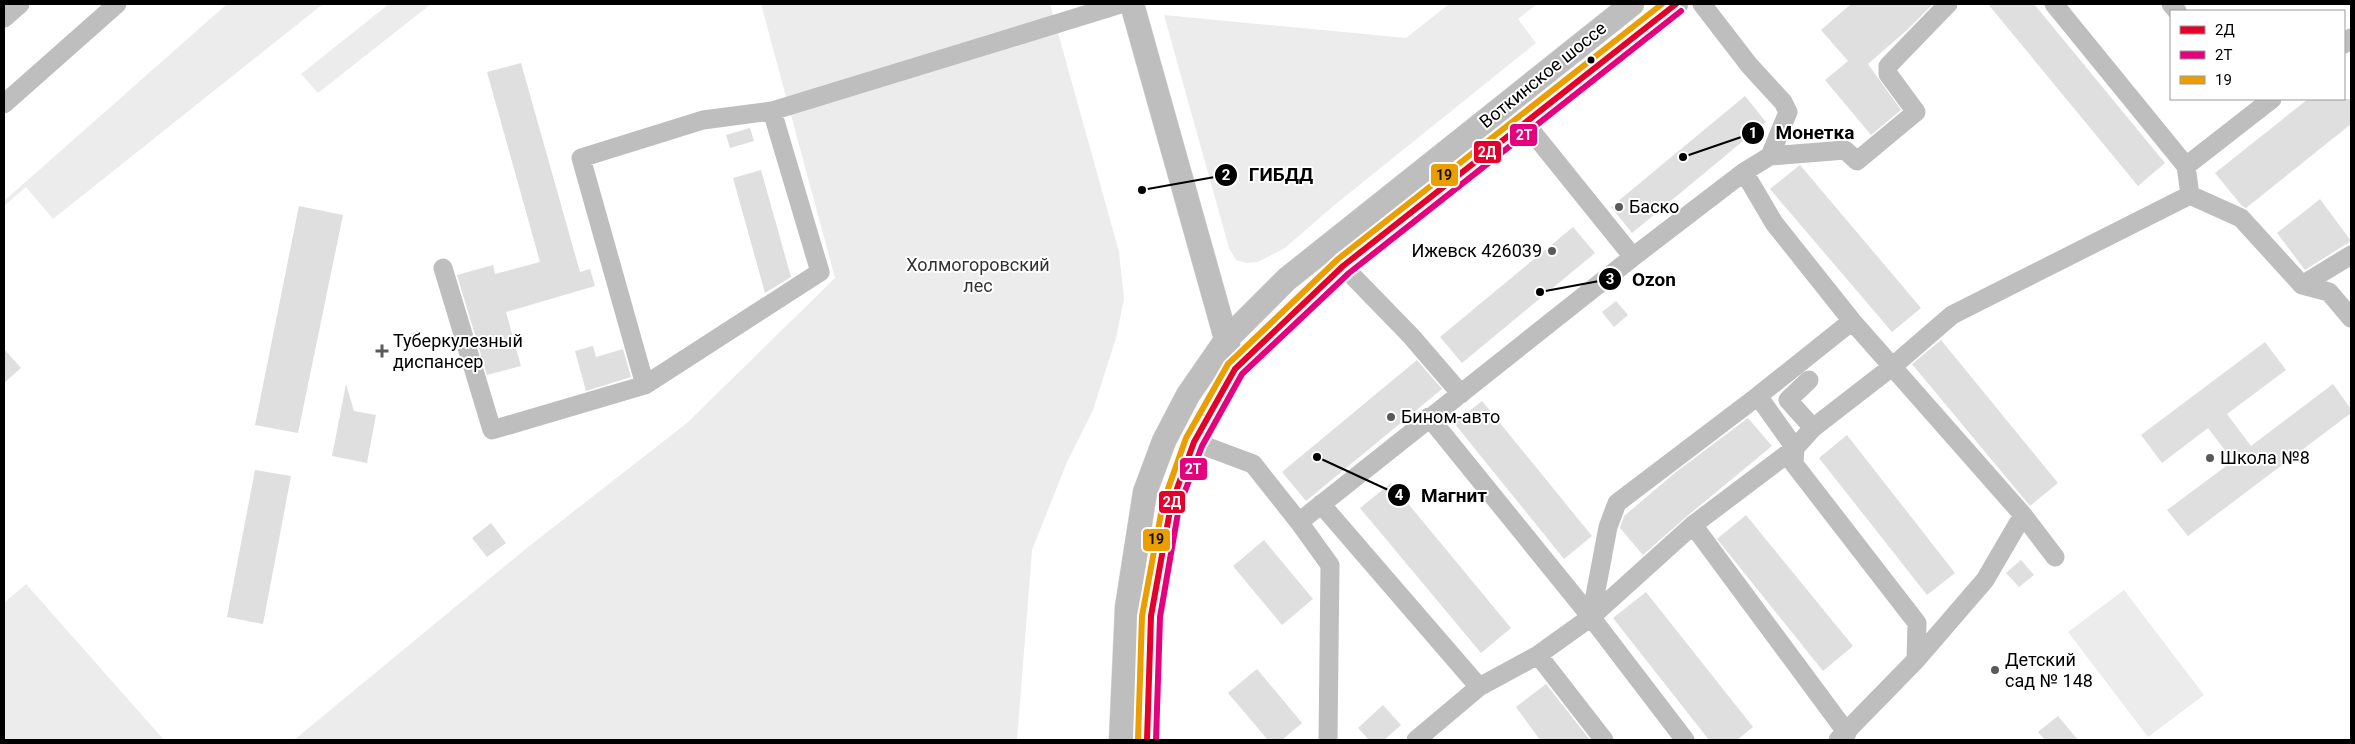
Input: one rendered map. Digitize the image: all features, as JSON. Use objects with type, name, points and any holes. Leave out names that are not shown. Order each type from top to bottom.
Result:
[{"type":"main road","points":[[1132,4],[1235,370]]},
{"type":"main road","name":"Воткинское шоссе","points":[[1120,740],[1126,607],[1145,492],[1164,441],[1188,395],[1226,340],[1288,280],[1632,4]]},
{"type":"main road","name":"Воткинское шоссе","points":[[1147,740],[1151,616],[1171,505],[1194,442],[1235,370],[1343,266],[1676,4]]},
{"type":"lane","points":[[4,18],[20,4]]},
{"type":"lane","points":[[4,104],[117,4]]},
{"type":"lane","points":[[645,385],[581,158],[703,120],[772,111],[1121,4]]},
{"type":"lane","points":[[1702,4],[1749,65],[1783,102],[1788,112],[1770,156]]},
{"type":"lane","points":[[1299,522],[1633,256],[1744,172],[1770,156],[1845,150],[1857,161],[1916,112],[1888,74],[1888,66],[1947,4]]},
{"type":"lane","points":[[2054,4],[2186,166],[2190,194]]},
{"type":"lane","points":[[2186,166],[2250,105],[2268,100]]},
{"type":"lane","points":[[443,268],[492,430],[645,385],[820,272],[772,111]]},
{"type":"lane","points":[[1525,123],[1633,256]]},
{"type":"lane","points":[[1744,172],[1774,223],[1852,321],[2023,515],[2055,557]]},
{"type":"lane","points":[[2190,194],[2241,218],[2302,285],[2329,292],[2351,318]]},
{"type":"lane","points":[[1416,740],[1479,687],[1538,655],[1591,617],[1693,525],[1795,448],[1813,428],[1893,366],[1961,309],[2190,194]]},
{"type":"lane","points":[[2302,285],[2351,255]]},
{"type":"lane","points":[[1343,266],[1411,336],[1461,394]]},
{"type":"lane","points":[[1591,617],[1608,527],[1617,503],[1758,396],[1852,321]]},
{"type":"lane","points":[[1809,380],[1788,400],[1813,428]]},
{"type":"lane","points":[[1758,396],[1795,448],[1794,464],[1917,623],[1916,660]]},
{"type":"lane","points":[[1430,417],[1591,617],[1685,740]]},
{"type":"lane","points":[[1194,442],[1252,464],[1299,522],[1330,565],[1328,740]]},
{"type":"lane","points":[[1321,504],[1479,687]]},
{"type":"lane","points":[[1693,525],[1843,736],[1916,660],[1985,580],[2023,515]]},
{"type":"lane","points":[[1538,655],[1604,740]]},
{"type":"green space","points":[[227,4],[323,4],[53,219],[26,187],[4,206],[4,201]]},
{"type":"green space","points":[[389,4],[431,4],[318,93],[301,74]]},
{"type":"green space","name":"Холмогоровский лес","points":[[761,4],[1050,4],[1119,252],[1124,299],[1116,338],[1093,410],[1067,462],[1032,550],[1017,740],[294,740],[528,547],[687,423],[835,278]]},
{"type":"green space","points":[[1449,4],[1537,4],[1518,19],[1536,43],[1332,207],[1285,248],[1258,262],[1247,263],[1236,260],[1229,248],[1164,15],[1406,38]]},
{"type":"green space","points":[[26,584],[164,740],[4,740],[4,603]]},
{"type":"green space","points":[[2124,590],[2204,695],[2148,737],[2068,632]]},
{"type":"building","points":[[1851,4],[1933,4],[1868,64],[1901,110],[1871,135],[1825,80],[1848,61],[1821,30]]},
{"type":"building","points":[[1988,4],[2034,4],[2165,163],[2138,186]]},
{"type":"building","points":[[521,63],[580,272],[590,269],[595,286],[506,312],[521,366],[487,375],[457,275],[493,265],[495,274],[540,262],[487,72]]},
{"type":"building","points":[[1745,96],[1766,122],[1632,233],[1611,207]]},
{"type":"building","points":[[2351,99],[2351,124],[2246,208],[2242,206],[2215,173],[2307,100]]},
{"type":"building","points":[[750,128],[754,141],[730,148],[726,135]]},
{"type":"building","points":[[1800,165],[1921,308],[1892,332],[1770,189]]},
{"type":"building","points":[[761,170],[791,277],[765,293],[733,178]]},
{"type":"building","points":[[2320,199],[2351,241],[2305,270],[2277,233]]},
{"type":"building","points":[[299,206],[343,215],[298,433],[255,425]]},
{"type":"building","points":[[1573,227],[1595,253],[1462,363],[1440,337]]},
{"type":"building","points":[[1616,301],[1628,315],[1614,327],[1602,312]]},
{"type":"building","points":[[1941,340],[2058,483],[2030,506],[1912,364]]},
{"type":"building","points":[[2265,342],[2286,370],[2227,414],[2251,446],[2333,384],[2351,409],[2351,413],[2188,536],[2167,510],[2233,461],[2208,428],[2162,463],[2141,435]]},
{"type":"building","points":[[593,346],[596,357],[623,349],[631,377],[586,391],[575,351]]},
{"type":"building","points":[[4,349],[21,368],[4,383]]},
{"type":"building","points":[[1417,360],[1442,389],[1306,501],[1282,472]]},
{"type":"building","points":[[346,384],[354,411],[376,415],[367,463],[332,456]]},
{"type":"building","points":[[1482,401],[1592,536],[1564,559],[1454,423]]},
{"type":"building","points":[[1748,418],[1772,446],[1643,555],[1620,528],[1624,516],[1676,472]]},
{"type":"building","points":[[1847,435],[1955,573],[1927,595],[1819,458]]},
{"type":"building","points":[[255,470],[291,476],[263,624],[227,617]]},
{"type":"building","points":[[1391,483],[1511,628],[1481,653],[1360,508]]},
{"type":"building","points":[[1746,515],[1853,646],[1823,671],[1717,539]]},
{"type":"building","points":[[491,523],[506,543],[487,557],[472,538]]},
{"type":"building","points":[[1264,540],[1313,599],[1282,625],[1233,566]]},
{"type":"building","points":[[2021,560],[2034,575],[2019,587],[2006,573]]},
{"type":"building","points":[[1646,592],[1753,727],[1737,740],[1709,740],[1613,618]]},
{"type":"building","points":[[1257,669],[1302,723],[1282,740],[1268,740],[1228,693]]},
{"type":"building","points":[[1546,684],[1590,740],[1540,740],[1516,707]]},
{"type":"building","points":[[1383,705],[1401,725],[1384,740],[1369,740],[1358,728]]},
{"type":"building","points":[[2058,716],[2078,740],[2045,740],[2038,732]]},
{"type":"transit line","name":"19","points":[[1138,740],[1142,616],[1163,503],[1186,438],[1228,364],[1338,259],[1662,4]]},
{"type":"transit line","name":"2Д","points":[[1147,740],[1151,616],[1171,505],[1194,442],[1235,369],[1343,266],[1676,4]]},
{"type":"transit line","name":"2Т","points":[[1156,740],[1160,617],[1179,507],[1202,446],[1242,374],[1349,273],[1681,11]]},
{"type":"place","name":"Монетка","points":[[1683,157]]},
{"type":"place","name":"ГИБДД","points":[[1142,190]]},
{"type":"place","name":"Баско","points":[[1619,207]]},
{"type":"place","name":"Ижевск 426039","points":[[1552,251]]},
{"type":"place","name":"Ozon","points":[[1540,292]]},
{"type":"place","name":"Туберкулезный диспансер","points":[[382,351]]},
{"type":"place","name":"Бином-авто","points":[[1391,417]]},
{"type":"place","name":"Магнит","points":[[1317,457]]},
{"type":"place","name":"Школа №8","points":[[2210,458]]},
{"type":"place","name":"Детский сад № 148","points":[[1995,670]]}]
